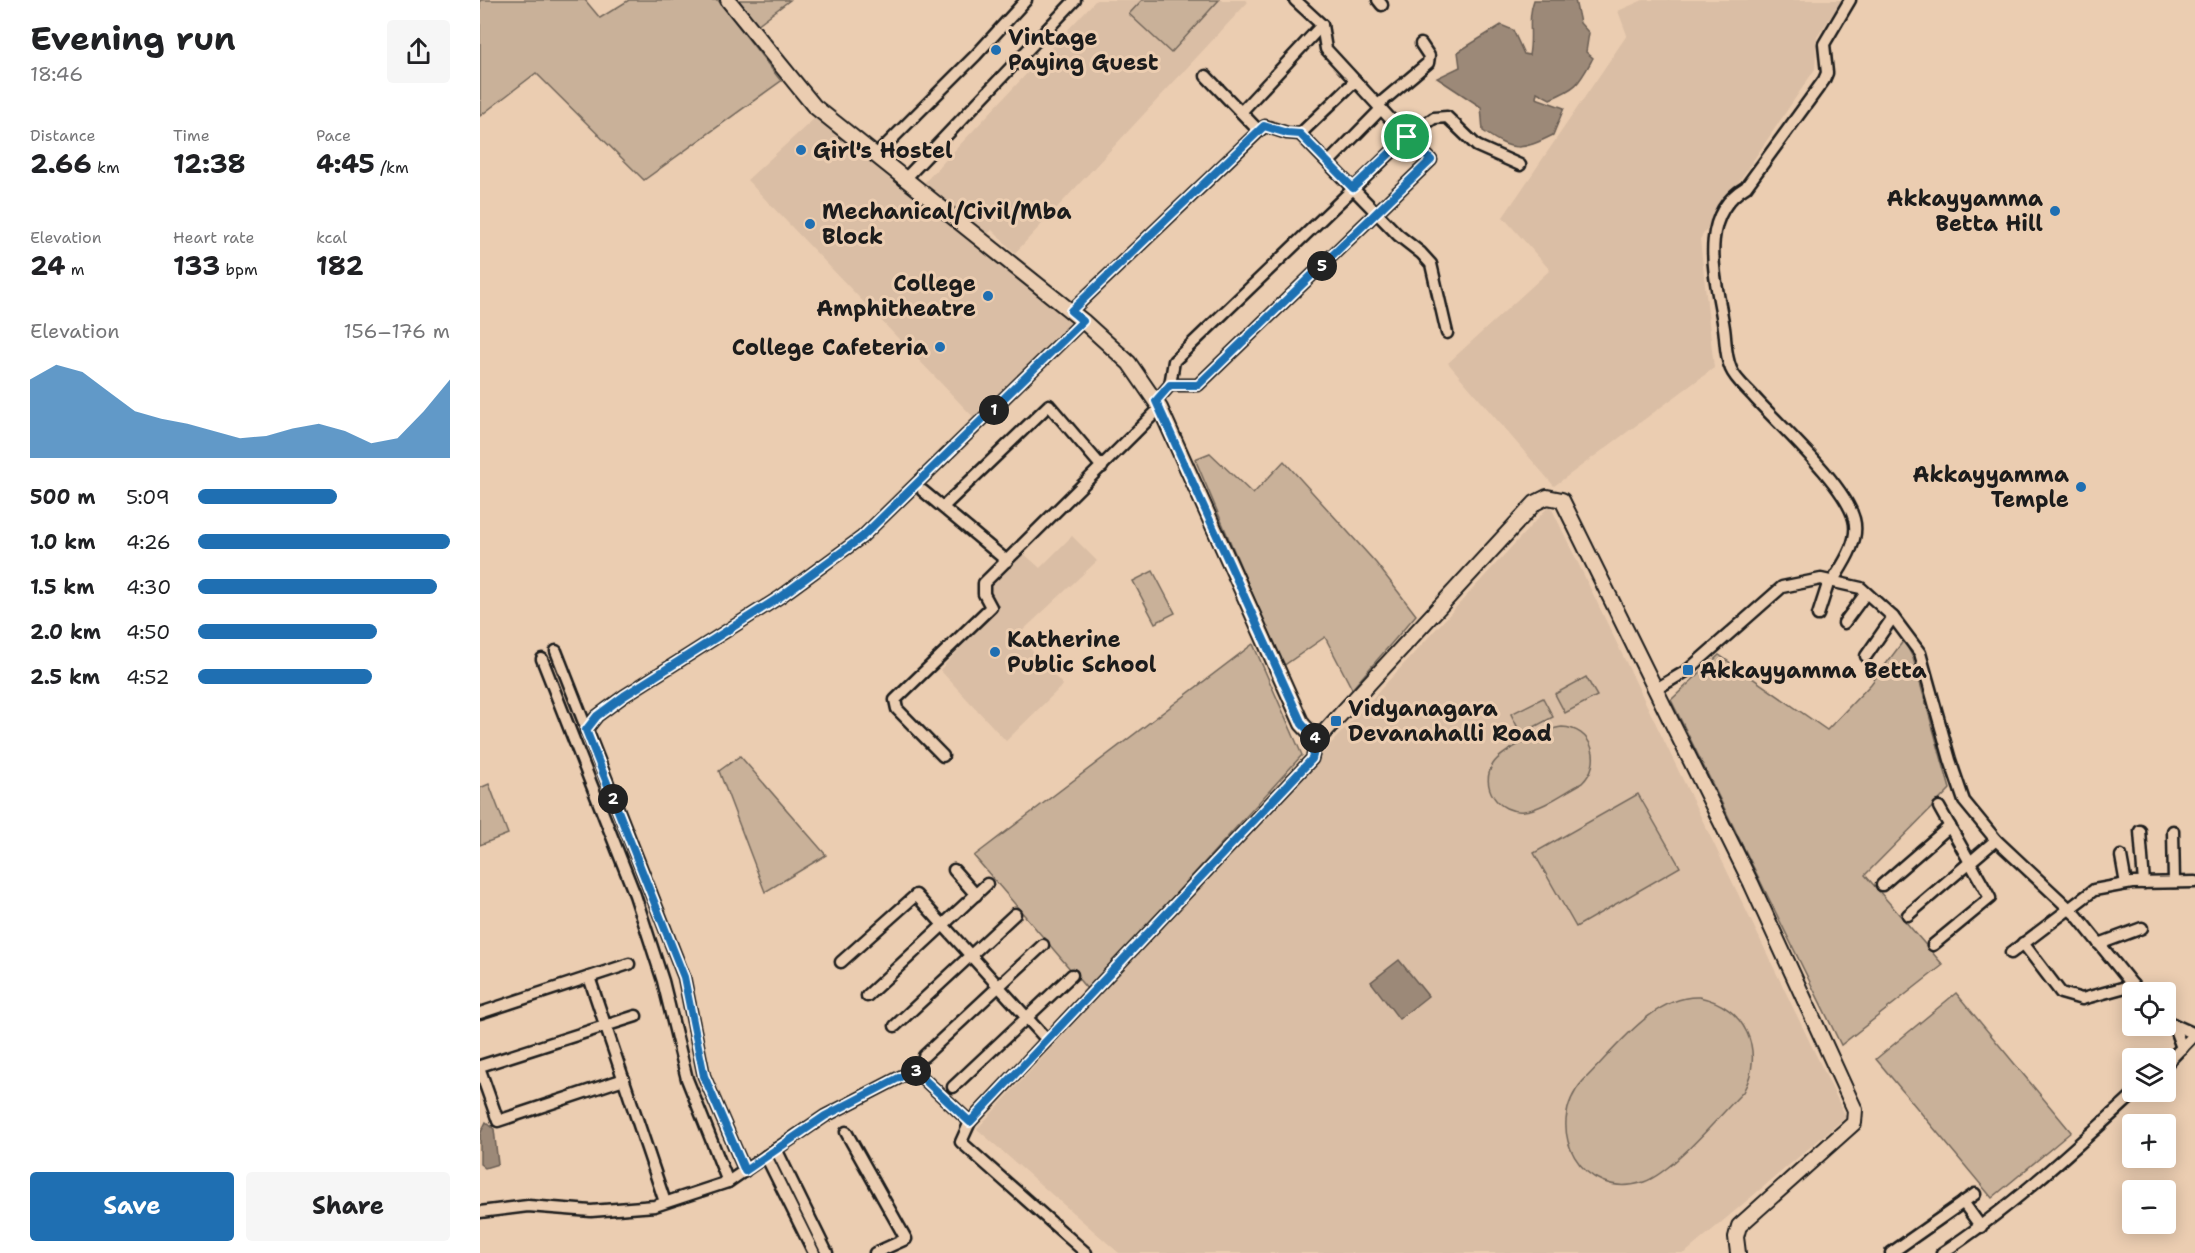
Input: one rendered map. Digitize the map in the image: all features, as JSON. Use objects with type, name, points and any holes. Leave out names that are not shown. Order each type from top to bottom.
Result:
[{"type":"main road","points":[[728,0],[806,98],[904,180],[1071,311],[1129,363],[1158,404],[1302,724],[1317,740],[1535,503],[1547,497],[1562,500],[1756,894],[1854,1110],[1854,1123],[1739,1226],[1736,1252]]},
{"type":"street","points":[[875,156],[976,56],[1026,0]]},
{"type":"street","points":[[904,180],[1075,0]]},
{"type":"street","points":[[1170,385],[1198,385],[1431,160],[1326,49],[1322,25],[1295,0]]},
{"type":"street","points":[[1818,615],[1831,581],[1849,554],[1855,520],[1847,503],[1826,473],[1791,438],[1731,369],[1711,264],[1718,220],[1731,196],[1746,187],[1824,80],[1827,73],[1824,44],[1850,0]]},
{"type":"street","points":[[1241,112],[1322,25]]},
{"type":"street","points":[[1329,162],[1379,107],[1428,63],[1429,56],[1421,44]]},
{"type":"street","points":[[1206,76],[1259,130]]},
{"type":"street","points":[[1300,134],[1355,81]]},
{"type":"street","points":[[943,756],[897,708],[894,702],[991,607],[983,591],[984,583],[1102,467],[1158,404],[1170,385],[1174,361],[1407,137],[1434,118],[1447,117],[1477,146],[1520,165]]},
{"type":"street","points":[[1071,311],[1264,126],[1287,133],[1300,134],[1377,213],[1431,264],[1447,333]]},
{"type":"street","points":[[586,730],[597,716],[624,696],[780,597],[862,537],[1083,321]]},
{"type":"street","points":[[943,507],[1049,405],[1102,467]]},
{"type":"street","points":[[923,491],[1007,561]]},
{"type":"street","points":[[1656,689],[1688,670],[1782,587],[1821,579],[1861,588],[1893,617],[1920,652],[1950,760],[1964,801],[1996,840],[2067,908],[2130,982]]},
{"type":"street","points":[[1844,623],[1866,593]]},
{"type":"street","points":[[1866,656],[1893,617]]},
{"type":"street","points":[[556,651],[684,977],[704,1076],[745,1171]]},
{"type":"street","points":[[542,659],[635,895],[663,981],[687,1079],[728,1182]]},
{"type":"street","points":[[1086,1253],[961,1142],[970,1122],[1312,759],[1317,740]]},
{"type":"street","points":[[1933,945],[1990,898],[1939,807]]},
{"type":"street","points":[[1882,885],[1950,826]]},
{"type":"street","points":[[2140,831],[2144,883]]},
{"type":"street","points":[[2173,831],[2174,882]]},
{"type":"street","points":[[1908,915],[1996,840]]},
{"type":"street","points":[[2121,856],[2126,884]]},
{"type":"street","points":[[954,870],[976,894]]},
{"type":"street","points":[[2011,952],[2094,890],[2126,884],[2195,882]]},
{"type":"street","points":[[867,996],[987,884]]},
{"type":"street","points":[[841,962],[916,895],[1047,1040]]},
{"type":"street","points":[[895,1026],[1015,914]]},
{"type":"street","points":[[2099,944],[2142,928]]},
{"type":"street","points":[[2023,943],[2061,993],[2082,999],[2122,992]]},
{"type":"street","points":[[924,1056],[1043,945]]},
{"type":"street","points":[[480,1013],[629,964]]},
{"type":"street","points":[[953,1087],[1072,975]]},
{"type":"street","points":[[589,977],[665,1202]]},
{"type":"street","points":[[663,981],[684,977]]},
{"type":"street","points":[[624,1079],[498,1120],[480,1068],[636,1016]]},
{"type":"street","points":[[2176,1026],[2195,1034],[2176,1054]]},
{"type":"street","points":[[2176,1036],[2182,1048]]},
{"type":"street","points":[[480,1212],[528,1206],[591,1211],[655,1206],[728,1182],[825,1116],[914,1070],[970,1122]]},
{"type":"street","points":[[697,1105],[714,1099]]},
{"type":"street","points":[[1942,1253],[1982,1227],[2063,1159],[2125,1102]]},
{"type":"street","points":[[846,1132],[906,1239],[875,1253]]},
{"type":"street","points":[[776,1149],[827,1253]]},
{"type":"street","points":[[766,1156],[814,1253]]},
{"type":"street","points":[[1891,1253],[1975,1194]]},
{"type":"street","points":[[1963,1202],[1982,1227]]},
{"type":"shaded area","points":[[480,0],[585,0],[600,18],[629,0],[718,0],[781,81],[644,180],[536,73],[480,116]]},
{"type":"shaded area","points":[[738,0],[790,0],[757,25]]},
{"type":"shaded area","points":[[1096,0],[1245,0],[1248,2],[1015,253],[992,230],[988,234],[924,183]]},
{"type":"shaded area","points":[[1142,0],[1219,0],[1171,53],[1129,14]]},
{"type":"shaded area","points":[[1534,0],[1575,0],[1580,23],[1589,33],[1586,52],[1593,58],[1580,80],[1572,88],[1550,99],[1537,92],[1536,98],[1564,108],[1553,135],[1533,144],[1517,147],[1502,143],[1483,131],[1481,107],[1437,78],[1460,67],[1458,52],[1501,25],[1513,30],[1524,54],[1529,55]]},
{"type":"shaded area","points":[[1643,0],[1842,0],[1817,37],[1815,69],[1700,239],[1714,368],[1554,486],[1448,363],[1550,270],[1503,217],[1627,35],[1618,11]]},
{"type":"shaded area","points":[[817,116],[1074,324],[978,422],[747,180]]},
{"type":"shaded area","points":[[1210,453],[1253,494],[1284,461],[1376,563],[1416,615],[1352,689],[1325,637],[1283,666],[1195,459]]},
{"type":"shaded area","points":[[1550,505],[1846,1117],[1685,1253],[1119,1253],[977,1129]]},
{"type":"shaded area","name":"Katherine Public School","points":[[1072,536],[1097,561],[1018,635],[1063,685],[1006,741],[940,670],[997,609],[987,585],[1021,551],[1040,568]]},
{"type":"shaded area","points":[[1153,571],[1175,613],[1155,623],[1133,581]]},
{"type":"shaded area","points":[[1904,640],[1913,658],[1950,789],[1865,875],[1943,965],[1841,1045],[1671,700],[1719,655],[1827,730],[1871,684]]},
{"type":"shaded area","points":[[1253,644],[1302,755],[1088,990],[974,856]]},
{"type":"shaded area","points":[[1586,677],[1597,696],[1565,713],[1555,694]]},
{"type":"shaded area","points":[[1543,698],[1553,717],[1521,734],[1511,714]]},
{"type":"shaded area","points":[[1562,727],[1581,733],[1592,748],[1592,766],[1589,775],[1582,783],[1531,810],[1515,811],[1499,803],[1488,781],[1493,764],[1505,753],[1525,741],[1546,731]]},
{"type":"shaded area","points":[[740,756],[826,855],[765,892],[719,771]]},
{"type":"shaded area","points":[[489,784],[508,834],[480,845],[480,788]]},
{"type":"shaded area","points":[[1638,794],[1680,867],[1576,927],[1534,853]]},
{"type":"shaded area","points":[[1399,960],[1428,996],[1399,1019],[1371,982]]},
{"type":"shaded area","points":[[1956,993],[2071,1132],[1992,1198],[1876,1059]]},
{"type":"shaded area","points":[[1699,997],[1729,1010],[1747,1032],[1752,1061],[1750,1077],[1743,1092],[1682,1155],[1656,1176],[1644,1182],[1622,1185],[1602,1181],[1586,1171],[1574,1157],[1567,1139],[1566,1119],[1571,1100],[1583,1081],[1635,1027],[1666,1005],[1682,999]]},
{"type":"shaded area","points":[[486,1122],[494,1129],[498,1164],[485,1168],[480,1164],[480,1134]]},
{"type":"place","name":"Vintage Paying Guest","points":[[996,50]]},
{"type":"place","name":"Girl's Hostel","points":[[801,150]]},
{"type":"place","name":"Akkayyamma Betta Hill","points":[[2055,211]]},
{"type":"place","name":"Mechanical/Civil/Mba Block","points":[[810,224]]},
{"type":"place","name":"College Amphitheatre","points":[[988,296]]},
{"type":"place","name":"College Cafeteria","points":[[940,347]]},
{"type":"place","name":"Akkayyamma Temple","points":[[2081,487]]},
{"type":"place","name":"Katherine Public School","points":[[995,652]]},
{"type":"place","name":"Akkayyamma Betta","points":[[1688,670]]},
{"type":"place","name":"Vidyanagara Devanahalli Road","points":[[1336,721]]},
{"type":"route","points":[[1264,126],[1287,133],[1300,134],[1353,188],[1407,137],[1431,160],[1198,385],[1170,385],[1156,401],[1302,724],[1317,740],[1312,759],[970,1122],[914,1070],[825,1116],[745,1171],[704,1076],[684,977],[586,730],[588,726],[597,716],[624,696],[780,597],[862,537],[917,486],[1083,321],[1071,311],[1264,126]]}]
